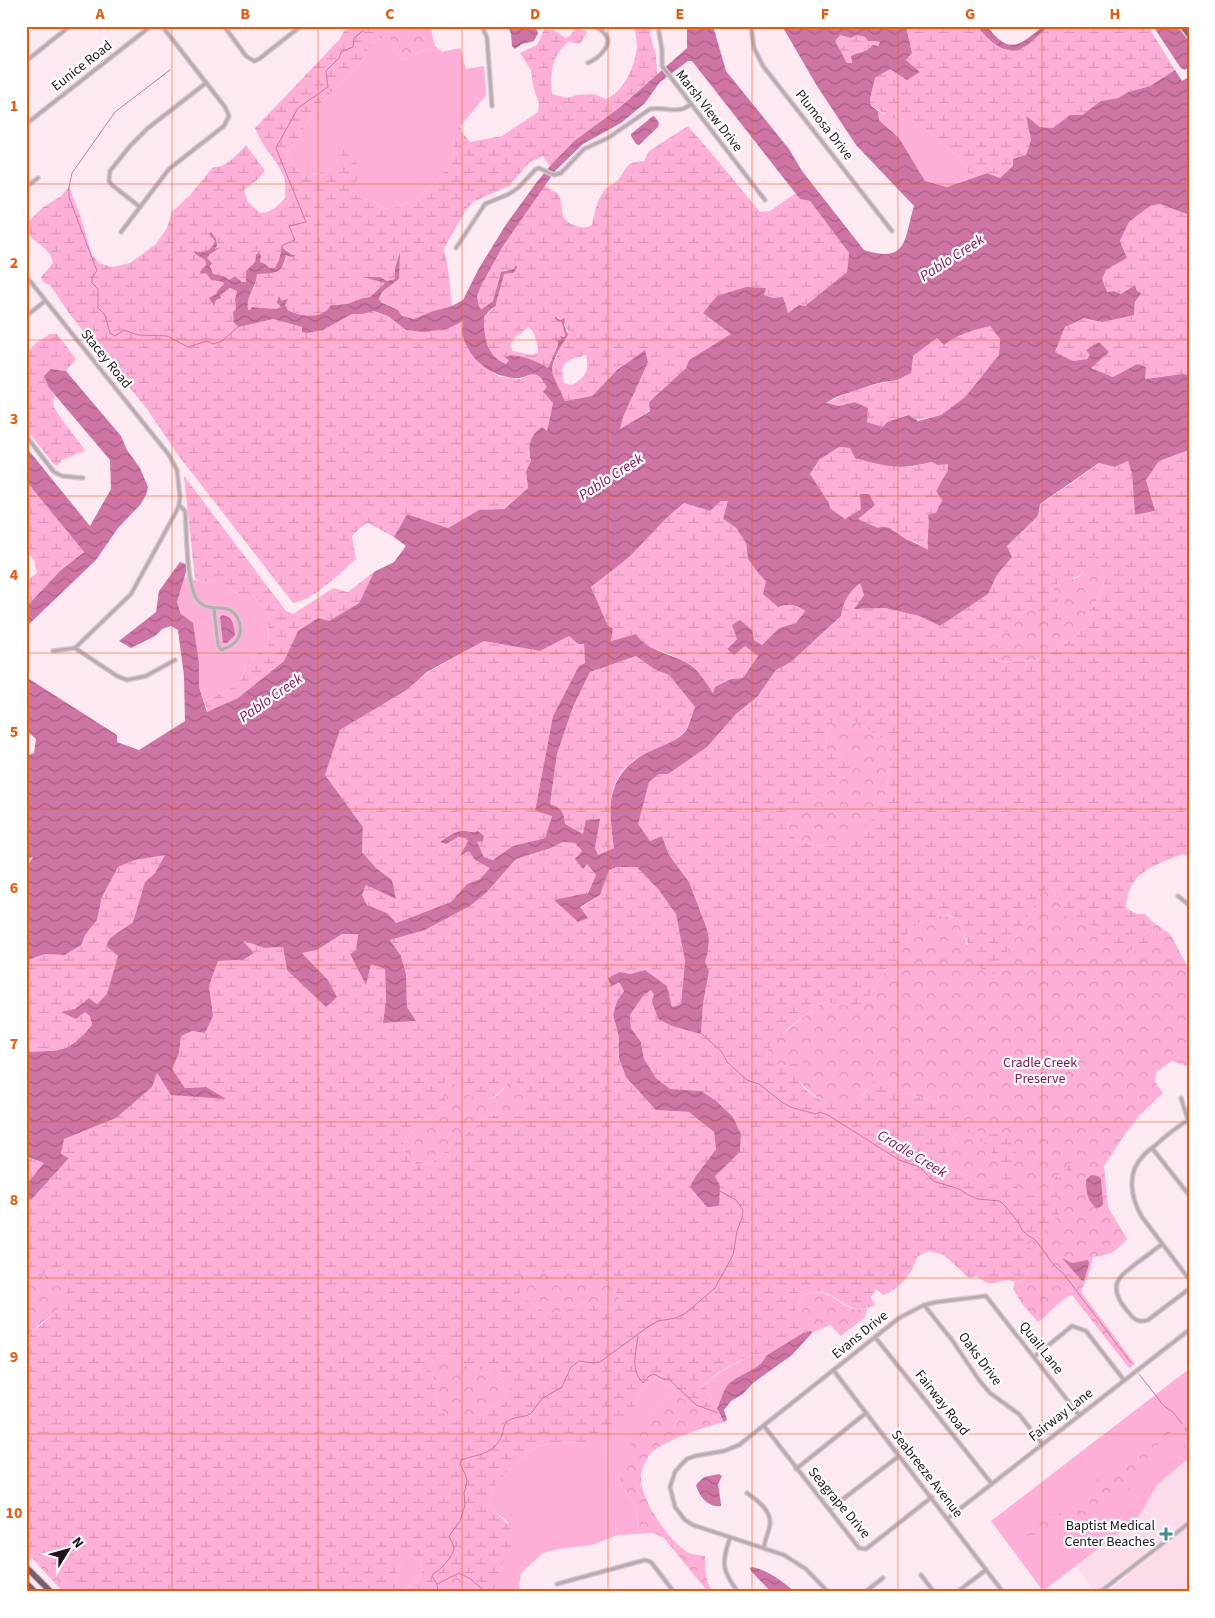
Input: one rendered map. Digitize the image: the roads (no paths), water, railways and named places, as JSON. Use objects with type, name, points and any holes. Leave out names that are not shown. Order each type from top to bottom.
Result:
[{"type":"highway","points":[[1182,26],[1189,35]]},
{"type":"highway","points":[[27,1568],[51,1592]]},
{"type":"highway","points":[[26,1583],[36,1592]]},
{"type":"street","points":[[26,60],[70,26]]},
{"type":"street","name":"Eunice Road","points":[[26,124],[151,26]]},
{"type":"street","points":[[121,232],[169,169],[224,126],[229,116],[225,106],[162,26]]},
{"type":"street","points":[[225,27],[246,56],[254,61],[301,26]]},
{"type":"street","points":[[482,26],[487,38],[492,106]]},
{"type":"street","points":[[588,63],[602,54],[607,44],[605,33],[594,26]]},
{"type":"street","name":"Marsh View Drive","points":[[658,26],[662,50],[662,66],[670,79],[765,200]]},
{"type":"street","name":"Plumosa Drive","points":[[751,26],[754,48],[763,66],[892,231]]},
{"type":"street","points":[[140,206],[112,185],[109,178],[110,171],[139,136],[206,83]]},
{"type":"street","points":[[456,248],[485,204],[518,188],[536,169],[543,169],[554,175],[562,174],[584,149],[608,138],[650,109],[663,108],[682,111],[690,105]]},
{"type":"street","points":[[26,115],[30,121]]},
{"type":"street","points":[[26,187],[38,178]]},
{"type":"street","name":"Stacey Road","points":[[26,276],[169,455],[177,470],[179,505]]},
{"type":"street","points":[[26,316],[45,301]]},
{"type":"street","points":[[26,436],[54,472],[62,476],[84,478]]},
{"type":"street","points":[[53,651],[75,648],[130,594],[179,505],[185,511],[192,586],[197,598],[202,605],[228,609],[240,621],[241,629],[238,639],[227,648],[221,650],[218,645],[214,608]]},
{"type":"street","points":[[75,648],[117,676],[127,680],[146,676],[175,660]]},
{"type":"street","points":[[1178,896],[1189,905]]},
{"type":"street","points":[[1181,1098],[1189,1120],[1152,1148],[1138,1162],[1132,1182],[1132,1195],[1136,1206],[1189,1279]]},
{"type":"street","points":[[1152,1148],[1189,1194]]},
{"type":"street","points":[[1162,1244],[1120,1277],[1117,1286],[1119,1298],[1124,1307],[1138,1322],[1143,1322],[1189,1289]]},
{"type":"street","name":"Evans Drive","points":[[828,1592],[806,1569],[784,1555],[764,1547],[730,1538],[684,1520],[672,1500],[670,1487],[675,1472],[687,1459],[734,1448],[899,1318],[924,1305],[986,1296]]},
{"type":"street","name":"Quail Lane","points":[[986,1296],[1079,1415]]},
{"type":"street","name":"Oaks Drive","points":[[924,1305],[990,1393],[1018,1414],[1042,1444]]},
{"type":"street","points":[[1034,1357],[1072,1326],[1086,1332],[1124,1380]]},
{"type":"street","name":"Fairway Lane","points":[[948,1518],[1189,1330]]},
{"type":"street","name":"Fairway Road","points":[[875,1337],[992,1484]]},
{"type":"street","name":"Seabreeze Avenue","points":[[834,1371],[1003,1592]]},
{"type":"street","points":[[796,1469],[866,1413]]},
{"type":"street","name":"Seagrape Drive","points":[[764,1426],[859,1548],[862,1549],[871,1544],[932,1497]]},
{"type":"street","points":[[830,1509],[899,1456]]},
{"type":"street","points":[[747,1493],[762,1505],[768,1517],[770,1524],[764,1547]]},
{"type":"street","points":[[1100,1592],[1189,1522]]},
{"type":"street","points":[[730,1538],[724,1556],[724,1567],[727,1576],[738,1592]]},
{"type":"street","points":[[557,1584],[645,1560],[651,1562],[673,1591]]},
{"type":"street","points":[[957,1592],[986,1570]]},
{"type":"street","points":[[921,1575],[934,1592]]},
{"type":"street","points":[[865,1592],[883,1578]]},
{"type":"water","points":[[508,26],[535,26],[538,33],[534,41],[522,44],[515,49],[512,46]]},
{"type":"water","name":"Pablo Creek","points":[[687,26],[713,26],[726,71],[789,149],[802,171],[864,250],[889,254],[897,251],[906,238],[914,206],[856,145],[817,86],[782,26],[906,26],[912,53],[906,60],[920,72],[907,80],[890,69],[875,78],[870,99],[871,106],[878,111],[879,120],[899,138],[925,181],[947,187],[987,173],[1000,178],[1013,166],[1013,159],[1026,155],[1031,140],[1026,116],[1040,127],[1053,128],[1070,115],[1082,115],[1101,101],[1118,98],[1128,92],[1150,86],[1175,70],[1182,81],[1189,77],[1189,215],[1160,204],[1150,206],[1129,222],[1120,241],[1127,258],[1106,270],[1102,279],[1107,292],[1114,291],[1121,294],[1135,285],[1137,291],[1141,293],[1135,302],[1134,315],[1102,322],[1084,318],[1065,327],[1055,352],[1073,361],[1087,359],[1090,355],[1086,350],[1099,342],[1109,352],[1091,368],[1113,377],[1137,364],[1146,367],[1145,379],[1182,374],[1189,375],[1189,450],[1159,461],[1146,480],[1155,511],[1135,515],[1132,474],[1128,461],[1115,467],[1099,463],[1040,504],[1038,516],[1007,546],[1012,557],[997,575],[988,594],[940,626],[919,616],[885,608],[854,609],[864,595],[860,583],[847,598],[841,616],[791,662],[776,670],[757,697],[736,714],[707,747],[668,774],[659,774],[649,782],[638,824],[650,841],[662,836],[669,855],[689,882],[707,929],[709,939],[705,962],[709,971],[703,1004],[701,1034],[672,1026],[658,1019],[652,1001],[654,995],[651,990],[643,996],[630,1015],[631,1028],[641,1042],[644,1059],[656,1078],[670,1089],[701,1091],[716,1101],[733,1117],[741,1134],[740,1152],[715,1176],[720,1186],[719,1206],[707,1207],[690,1187],[716,1149],[714,1132],[689,1112],[656,1110],[626,1077],[619,1058],[619,1037],[613,1015],[617,1001],[624,991],[619,982],[611,987],[608,978],[620,972],[630,974],[645,970],[667,986],[672,1007],[681,1004],[685,961],[676,914],[658,889],[637,867],[617,867],[609,870],[600,895],[580,907],[588,918],[578,922],[554,900],[588,893],[596,875],[587,864],[583,869],[575,859],[582,851],[575,843],[562,842],[551,848],[516,859],[487,892],[470,906],[425,930],[390,940],[401,956],[406,974],[407,1007],[416,1021],[383,1023],[386,999],[385,969],[371,964],[366,985],[350,954],[356,950],[358,934],[342,934],[317,950],[302,953],[328,980],[337,997],[326,1007],[287,970],[283,947],[264,948],[242,940],[254,953],[243,960],[218,961],[209,986],[213,1016],[205,1033],[192,1031],[181,1036],[179,1053],[172,1069],[185,1088],[206,1087],[226,1099],[171,1095],[157,1073],[152,1087],[116,1118],[64,1139],[61,1154],[69,1158],[31,1200],[26,1197],[26,1185],[44,1163],[26,1156],[26,1052],[63,1049],[70,1046],[92,1025],[90,1016],[85,1012],[76,1019],[61,1012],[75,1009],[89,998],[97,1004],[107,994],[118,956],[106,946],[110,938],[133,922],[145,882],[155,873],[165,855],[135,860],[118,867],[102,897],[97,920],[85,935],[81,945],[65,955],[44,954],[26,961],[26,867],[33,857],[26,859],[26,756],[34,753],[36,739],[26,730],[26,677],[117,735],[117,742],[139,750],[185,721],[184,676],[178,630],[171,626],[162,629],[155,636],[131,648],[119,641],[156,612],[159,591],[180,562],[188,565],[177,602],[181,614],[193,623],[199,663],[199,687],[207,712],[238,698],[284,661],[298,631],[318,618],[329,621],[359,603],[374,572],[394,562],[406,546],[394,537],[407,514],[448,528],[479,510],[504,509],[528,488],[526,471],[531,461],[530,442],[542,427],[547,431],[553,403],[543,392],[547,387],[537,375],[532,374],[518,378],[508,377],[491,371],[477,361],[471,354],[463,337],[463,321],[447,329],[424,332],[406,330],[388,316],[374,311],[352,314],[323,330],[307,333],[302,332],[302,327],[273,319],[239,327],[234,323],[233,312],[236,309],[235,299],[237,291],[230,288],[220,295],[221,298],[216,300],[214,306],[209,298],[216,294],[224,284],[223,282],[211,280],[206,273],[201,274],[200,272],[206,265],[205,260],[195,254],[194,251],[204,252],[212,247],[215,241],[209,234],[211,232],[216,239],[217,245],[215,249],[221,247],[207,258],[212,263],[210,266],[213,274],[224,276],[229,280],[235,276],[242,282],[246,282],[246,271],[255,262],[256,255],[259,252],[261,256],[260,262],[269,268],[275,268],[282,248],[296,255],[292,257],[286,255],[280,270],[276,272],[257,274],[255,284],[248,299],[248,310],[252,307],[276,309],[281,307],[277,302],[279,295],[281,301],[288,299],[285,305],[288,310],[311,316],[322,313],[331,305],[347,304],[370,297],[385,283],[363,277],[380,277],[387,281],[395,279],[395,268],[400,252],[399,279],[382,292],[379,299],[381,302],[398,310],[402,316],[414,319],[452,306],[463,300],[478,270],[505,226],[550,166],[574,141],[619,108],[687,48]],"holes":[[[840,35],[851,38],[857,35],[865,37],[868,41],[878,41],[880,43],[878,46],[873,45],[854,54],[851,56],[852,63],[847,63],[835,41]],[[688,61],[692,61],[800,199],[810,201],[849,253],[847,272],[805,306],[799,305],[788,313],[783,297],[773,298],[764,295],[766,288],[746,287],[717,296],[703,313],[731,334],[689,360],[686,368],[649,402],[650,411],[620,429],[623,417],[648,362],[645,350],[617,370],[592,396],[565,401],[552,370],[557,353],[568,335],[564,325],[565,318],[560,320],[555,317],[555,319],[562,323],[565,335],[564,337],[560,336],[561,339],[559,340],[555,339],[558,345],[548,368],[520,356],[504,357],[509,360],[506,364],[490,351],[486,338],[484,317],[496,306],[504,274],[513,273],[517,268],[516,265],[513,269],[501,272],[493,301],[482,309],[479,307],[477,296],[503,246],[555,171],[583,144],[621,123],[645,103],[660,82]],[[990,326],[1000,339],[999,355],[965,397],[941,415],[918,421],[909,415],[887,422],[883,427],[867,422],[868,408],[855,402],[839,406],[826,403],[836,397],[878,383],[897,380],[911,373],[913,356],[937,338],[944,345],[960,335]],[[839,447],[850,448],[855,458],[876,464],[902,467],[932,462],[938,465],[948,464],[948,470],[936,491],[942,500],[936,513],[928,515],[928,550],[906,539],[890,528],[878,528],[858,519],[875,505],[869,494],[860,494],[861,509],[845,519],[830,508],[829,503],[810,474],[819,460]],[[721,501],[728,501],[723,519],[736,528],[746,543],[748,559],[766,581],[763,594],[778,607],[792,605],[805,611],[796,623],[779,628],[762,645],[754,640],[752,630],[740,620],[732,625],[737,639],[727,649],[734,655],[745,646],[758,656],[743,678],[731,679],[715,687],[713,693],[702,676],[694,668],[679,659],[648,646],[636,634],[611,641],[613,628],[608,626],[591,587],[628,558],[684,503],[710,511]],[[569,636],[578,644],[584,644],[585,663],[579,666],[553,716],[535,811],[552,816],[545,838],[513,846],[493,860],[484,857],[477,842],[483,841],[484,836],[478,831],[458,831],[440,842],[446,844],[458,837],[465,838],[468,841],[460,856],[469,851],[475,860],[490,868],[480,879],[467,884],[451,902],[396,923],[387,913],[367,905],[362,895],[366,885],[396,899],[392,880],[376,868],[362,852],[363,827],[325,775],[340,730],[408,689],[427,672],[484,641],[540,651]],[[636,656],[654,669],[669,675],[695,707],[687,729],[681,736],[639,757],[619,777],[611,802],[614,848],[598,855],[595,848],[600,819],[586,820],[583,834],[565,824],[562,811],[550,804],[557,754],[573,707],[590,672]]]},
{"type":"water","points":[[977,26],[987,26],[1002,42],[1012,45],[1025,41],[1042,28],[1049,26],[1027,45],[1018,50],[1011,51],[992,42]]},
{"type":"water","points":[[1153,26],[1189,26],[1189,68],[1184,70],[1180,67]]},
{"type":"water","points":[[653,116],[659,123],[658,127],[639,145],[636,144],[631,134]]},
{"type":"water","points":[[51,369],[66,371],[121,436],[127,450],[140,468],[148,487],[140,505],[118,528],[96,560],[26,627],[26,607],[61,570],[84,552],[26,481],[26,447],[90,526],[111,489],[110,460],[49,388],[44,376]]},
{"type":"water","points":[[222,615],[231,620],[234,628],[235,635],[227,643],[223,643],[220,617]]},
{"type":"water","points":[[1091,1175],[1098,1176],[1101,1179],[1103,1204],[1096,1208],[1089,1199],[1087,1191],[1086,1180]]},
{"type":"water","points":[[1062,1258],[1072,1263],[1088,1260],[1089,1264],[1084,1281],[1081,1280]]},
{"type":"water","points":[[811,1331],[812,1333],[792,1355],[753,1383],[743,1394],[731,1401],[724,1410],[727,1420],[724,1422],[717,1409],[724,1390],[729,1384],[760,1364],[767,1355],[803,1333]]},
{"type":"water","points":[[719,1474],[722,1476],[718,1484],[721,1506],[716,1506],[705,1500],[699,1493],[696,1485],[704,1477]]},
{"type":"water","points":[[753,1567],[775,1577],[795,1592],[771,1592],[751,1571],[750,1568]]},
{"type":"waterway","points":[[282,250],[283,245],[295,240],[289,226],[306,222],[276,148],[298,108],[328,87],[326,71],[339,58],[341,52],[353,47],[354,38],[364,30]]},
{"type":"waterway","points":[[170,70],[115,112],[72,173],[69,197],[97,271],[92,277],[92,283],[98,289],[98,308],[105,315],[110,333],[115,336],[124,330],[138,335],[167,336],[188,347],[207,341],[213,344],[222,341],[240,325]]},
{"type":"waterway","name":"Cradle Creek","points":[[701,1033],[722,1052],[727,1062],[747,1080],[759,1084],[783,1103],[793,1108],[828,1115],[899,1160],[920,1167],[933,1181],[959,1189],[978,1199],[1000,1201],[1016,1219],[1023,1231],[1040,1245],[1055,1266],[1063,1273],[1131,1363]]},
{"type":"waterway","points":[[438,1592],[437,1584],[432,1576],[452,1555],[454,1546],[449,1536],[460,1521],[465,1505],[464,1493],[467,1482],[460,1464],[461,1460],[485,1453],[495,1446],[499,1442],[506,1423],[510,1419],[530,1414],[542,1399],[562,1387],[571,1367],[579,1361],[600,1362],[649,1326],[658,1321],[676,1318],[686,1313],[715,1288],[733,1255],[743,1210],[736,1200],[720,1191]]},
{"type":"waterway","points":[[638,1336],[635,1366],[636,1372],[643,1383],[649,1376],[654,1374],[663,1379],[669,1379],[696,1405],[718,1413]]},
{"type":"waterway","name":"Cradle Creek","points":[[1139,1374],[1164,1406],[1173,1412],[1182,1424]]},
{"type":"waterway","name":"Cradle Creek","points":[[1185,1428],[1189,1434]]},
{"type":"waterway","points":[[437,1584],[459,1573],[469,1578],[486,1592]]},
{"type":"place","name":"Baptist Medical Center Beaches","points":[[1166,1534]]},
{"type":"park label","name":"Cradle Creek Preserve","points":[[1040,1072]]}]
